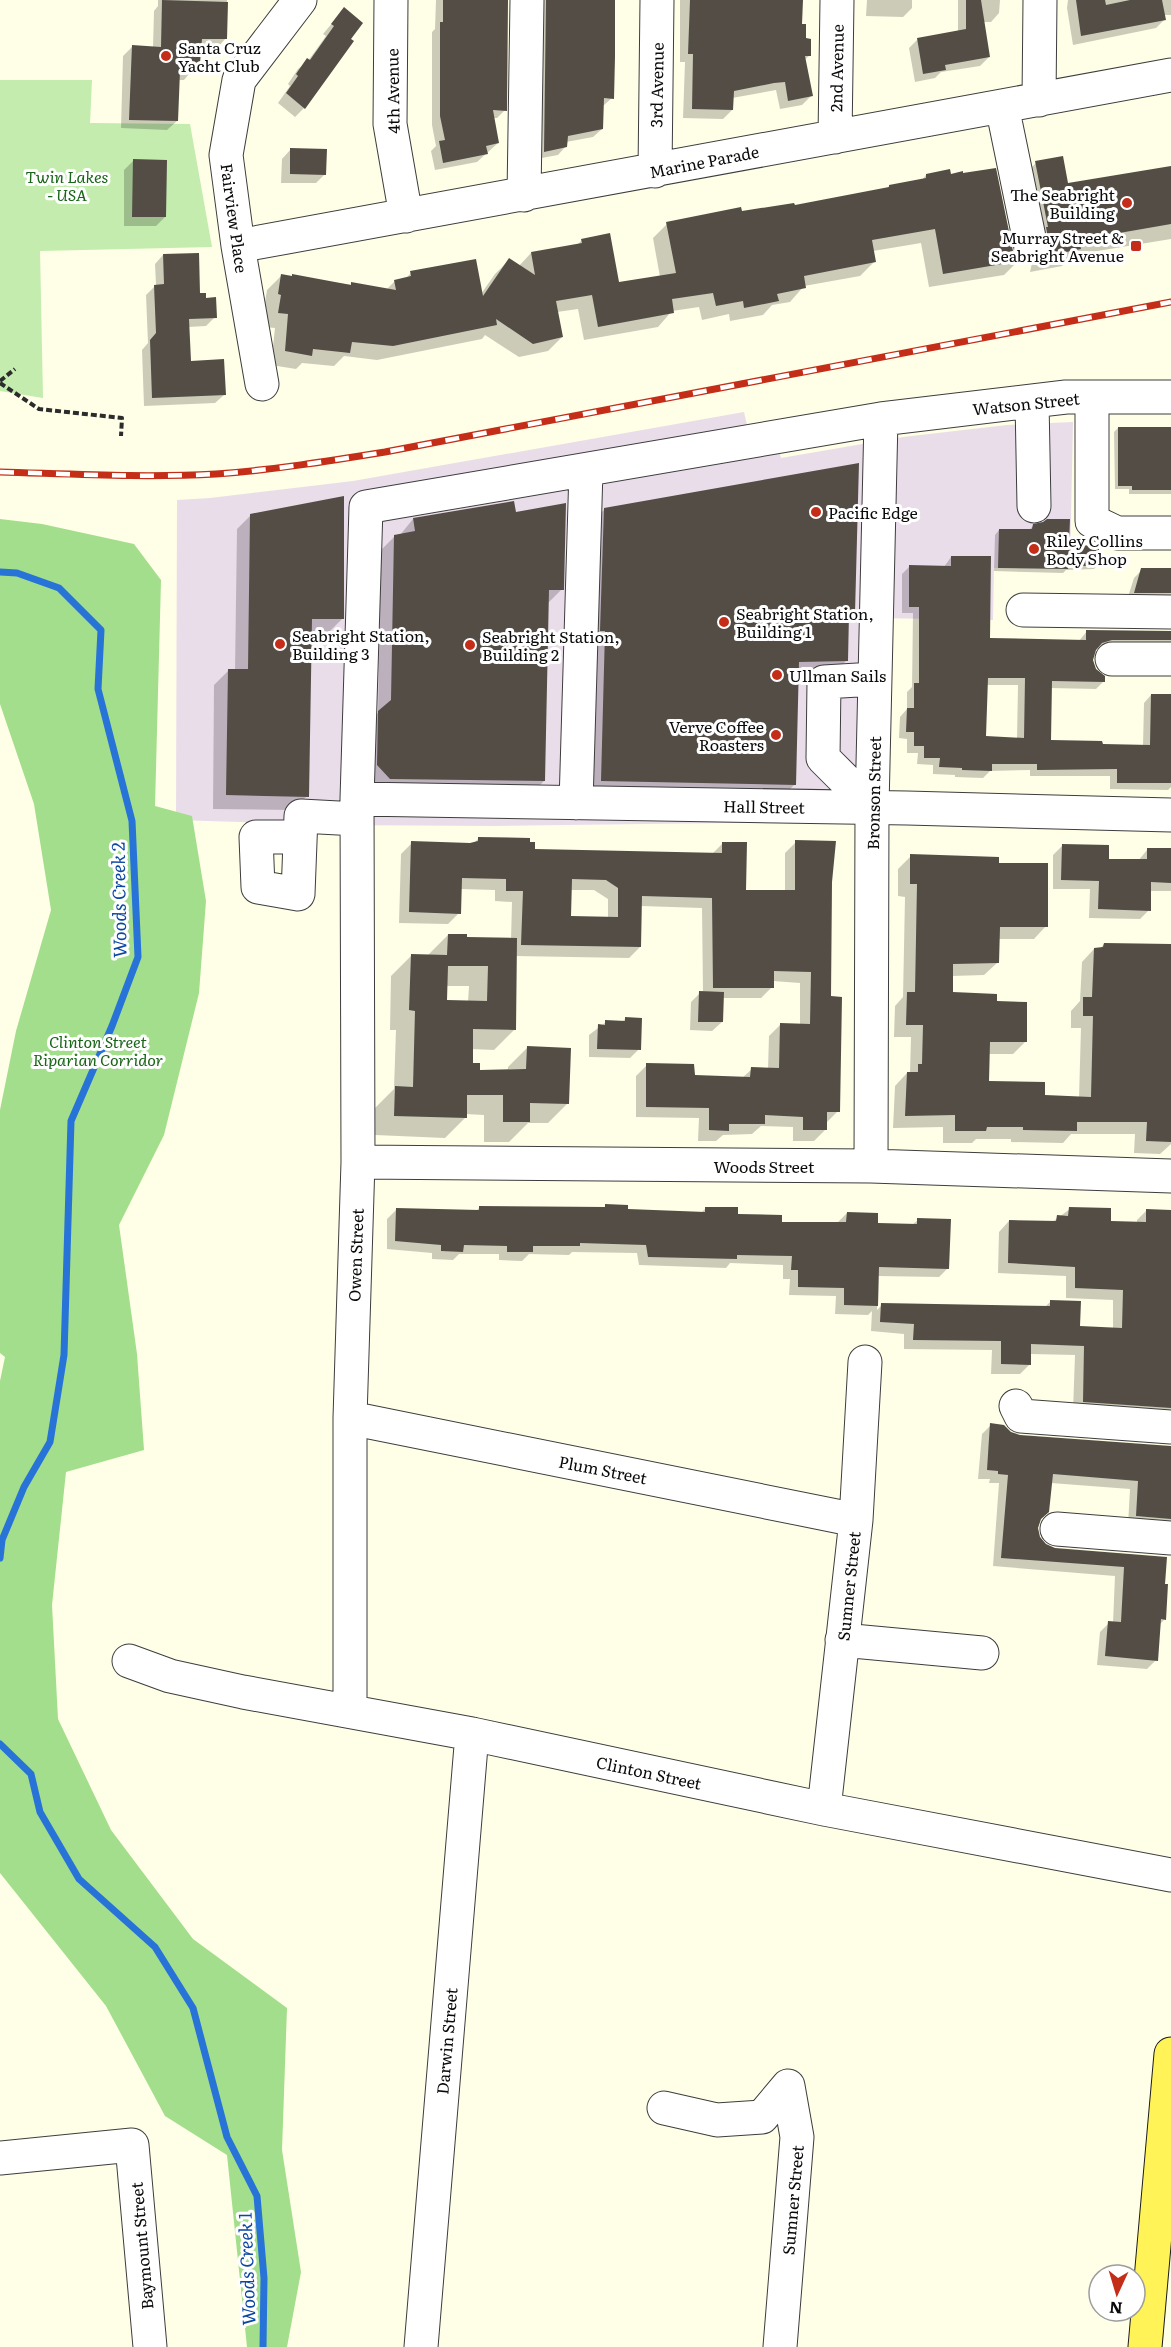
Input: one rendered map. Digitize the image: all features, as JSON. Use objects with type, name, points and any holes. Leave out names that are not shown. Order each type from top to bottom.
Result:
[{"type":"main road","points":[[1145,2347],[1165,2186],[1171,2054]]},
{"type":"street","name":"Fairview Place","points":[[262,384],[238,246],[226,155],[239,80],[300,0]]},
{"type":"street","name":"4th Avenue","points":[[391,0],[390,124],[406,216]]},
{"type":"street","points":[[524,195],[527,0]]},
{"type":"street","name":"3rd Avenue","points":[[655,171],[657,0]]},
{"type":"street","name":"2nd Avenue","points":[[835,137],[837,0]]},
{"type":"street","points":[[1039,99],[1040,0]]},
{"type":"street","name":"Marine Parade","points":[[238,246],[1171,75]]},
{"type":"street","points":[[1002,106],[1031,247]]},
{"type":"street","points":[[1092,397],[1092,521],[1117,533],[1171,534]]},
{"type":"street","name":"Watson Street","points":[[586,470],[881,419],[1032,401],[1092,397],[1171,397]]},
{"type":"street","points":[[1032,401],[1034,506]]},
{"type":"street","name":"Bronson Street","points":[[871,1166],[872,807],[881,419]]},
{"type":"street","points":[[576,803],[586,470]]},
{"type":"street","name":"Owen Street","points":[[350,1711],[350,1418],[358,1162],[357,809],[366,507],[586,470]]},
{"type":"street","points":[[1023,610],[1171,612]]},
{"type":"street","points":[[1112,659],[1171,659]]},
{"type":"street","points":[[872,807],[823,758],[824,693],[825,682],[875,680]]},
{"type":"street","name":"Hall Street","points":[[300,837],[301,816],[357,809],[576,803],[872,807],[1171,815]]},
{"type":"street","name":"Woods Street","points":[[358,1162],[871,1166],[1171,1176]]},
{"type":"street","name":"Sumner Street","points":[[824,1809],[856,1520],[865,1362]]},
{"type":"street","points":[[1016,1406],[1021,1416],[1171,1427]]},
{"type":"street","name":"Plum Street","points":[[350,1418],[856,1520]]},
{"type":"street","points":[[1057,1529],[1171,1538]]},
{"type":"street","points":[[842,1641],[982,1653]]},
{"type":"street","name":"Clinton Street","points":[[129,1661],[170,1676],[472,1734],[824,1809],[1171,1875]]},
{"type":"street","name":"Darwin Street","points":[[421,2347],[472,1734]]},
{"type":"street","name":"Sumner Street","points":[[664,2108],[717,2120],[762,2116],[788,2086],[797,2137],[780,2347]]},
{"type":"street","name":"Baymount Street","points":[[0,2158],[132,2145],[150,2347]]},
{"type":"path","points":[[15,369],[0,382],[39,409],[122,418],[121,436]]},
{"type":"shaded area","points":[[744,412],[750,438],[775,433],[781,458],[903,437],[1007,425],[1073,422],[1070,567],[994,568],[993,620],[874,618],[870,821],[496,826],[332,825],[176,820],[177,500],[353,481]]},
{"type":"green space","name":"Twin Lakes - USA","points":[[0,80],[92,80],[90,123],[190,124],[212,247],[40,251],[43,398],[0,391]]},
{"type":"green space","name":"Clinton Street Riparian Corridor","points":[[0,519],[42,524],[134,544],[161,580],[155,806],[192,816],[206,901],[199,993],[164,1135],[119,1225],[137,1354],[144,1450],[66,1472],[52,1605],[58,1719],[111,1830],[193,1939],[287,2008],[282,2150],[301,2272],[287,2347],[247,2347],[227,2155],[165,2116],[106,2006],[0,1873],[0,1381],[5,1357],[0,1353],[0,1110],[16,1031],[51,910],[34,804],[0,704]]},
{"type":"building","points":[[162,0],[228,2],[227,39],[202,39],[200,63],[195,63],[194,72],[180,71],[178,121],[129,120],[132,45],[161,47]]},
{"type":"building","points":[[443,0],[508,0],[507,111],[493,110],[499,143],[486,146],[488,154],[443,163],[439,141],[445,140],[440,116],[440,22],[443,22]]},
{"type":"building","points":[[546,0],[615,0],[615,57],[614,99],[604,98],[603,129],[568,136],[567,147],[544,152]]},
{"type":"building","points":[[690,0],[803,0],[802,24],[806,24],[806,38],[811,39],[811,56],[805,56],[813,96],[788,101],[785,82],[774,83],[734,91],[733,110],[692,109],[693,54],[688,54]]},
{"type":"building","points":[[966,0],[981,0],[990,57],[945,65],[946,70],[923,74],[917,38],[966,29]]},
{"type":"building","points":[[1076,0],[1105,0],[1106,5],[1130,0],[1162,0],[1166,20],[1081,36]]},
{"type":"building","points":[[344,7],[363,23],[351,39],[354,41],[305,109],[286,93],[307,58],[310,60],[334,26],[331,24]]},
{"type":"building","points":[[290,148],[327,149],[326,175],[290,174]]},
{"type":"building","points":[[1063,156],[1068,183],[1171,166],[1171,224],[1079,240],[1081,249],[1047,256],[1049,244],[1046,227],[1048,227],[1035,161]]},
{"type":"building","points":[[133,159],[167,160],[166,217],[132,217]]},
{"type":"building","points":[[996,168],[1013,251],[1020,261],[943,274],[935,229],[872,240],[876,262],[804,276],[806,288],[777,294],[779,301],[744,308],[743,301],[716,306],[713,293],[672,299],[674,313],[598,327],[592,295],[556,301],[563,337],[533,344],[496,319],[497,325],[393,346],[352,342],[350,353],[313,349],[312,356],[285,351],[288,314],[278,313],[281,274],[396,290],[394,280],[411,276],[410,271],[476,259],[483,296],[509,258],[535,275],[531,252],[582,243],[581,239],[610,233],[619,282],[676,273],[666,222],[741,207],[742,211],[794,203],[795,205],[889,187],[889,185],[926,178],[926,174],[950,169],[951,174]]},
{"type":"building","points":[[199,253],[200,293],[206,293],[206,298],[216,297],[217,318],[189,319],[191,361],[224,359],[226,395],[152,398],[150,340],[156,333],[154,285],[164,284],[163,254]]},
{"type":"building","points":[[1118,427],[1171,427],[1171,490],[1132,490],[1132,486],[1118,486]]},
{"type":"building","name":"Seabright Station, Building 1","points":[[859,463],[855,613],[849,613],[848,661],[799,662],[796,785],[601,781],[605,631],[600,631],[604,508]]},
{"type":"building","name":"Seabright Station, Building 3","points":[[344,496],[344,619],[312,619],[309,797],[226,795],[228,669],[248,669],[250,514]]},
{"type":"building","name":"Seabright Station, Building 2","points":[[514,501],[516,512],[566,503],[564,590],[549,590],[545,781],[390,779],[377,765],[378,711],[391,700],[394,535],[415,531],[413,518]]},
{"type":"building","name":"Riley Collins Body Shop","points":[[1047,519],[1070,519],[1069,546],[1099,545],[1099,566],[1069,566],[1068,569],[998,568],[999,529],[1032,529],[1033,524]]},
{"type":"building","points":[[951,556],[991,556],[990,638],[1086,640],[1086,630],[1171,631],[1171,640],[1112,640],[1102,643],[1096,650],[1093,660],[1096,669],[1105,676],[1105,682],[1052,681],[1051,740],[1150,745],[1151,694],[1171,694],[1171,783],[1117,783],[1117,769],[1037,770],[1037,764],[992,764],[992,771],[962,770],[962,768],[939,767],[940,758],[924,758],[924,746],[914,746],[914,732],[906,732],[907,708],[914,708],[914,683],[919,683],[919,607],[909,607],[909,565],[951,566]],"holes":[[[988,678],[1025,678],[1024,738],[986,736]]]},
{"type":"building","points":[[1141,568],[1171,568],[1171,593],[1134,593]]},
{"type":"building","points":[[478,837],[530,838],[530,842],[535,842],[535,849],[722,853],[722,842],[747,842],[746,890],[795,890],[795,840],[836,841],[832,882],[831,996],[842,997],[840,1112],[827,1112],[827,1130],[803,1130],[803,1117],[765,1115],[765,1124],[729,1124],[729,1131],[709,1130],[709,1108],[646,1107],[646,1063],[694,1064],[695,1075],[750,1077],[751,1067],[779,1068],[780,1023],[810,1024],[811,972],[774,971],[774,988],[713,988],[712,898],[642,896],[641,947],[521,945],[523,891],[506,891],[506,879],[462,878],[461,914],[409,912],[411,841],[470,843],[478,841]],"holes":[[[572,879],[606,880],[618,888],[618,917],[571,916]]]},
{"type":"building","points":[[1062,844],[1109,845],[1109,859],[1147,859],[1147,848],[1171,848],[1171,883],[1151,882],[1151,911],[1098,909],[1099,881],[1061,880]]},
{"type":"building","points":[[910,854],[999,857],[999,863],[1048,863],[1048,927],[1000,927],[999,963],[953,964],[953,992],[997,994],[997,1001],[1027,1002],[1027,1042],[990,1042],[989,1081],[1045,1082],[1045,1095],[1091,1097],[1093,1016],[1083,1016],[1083,997],[1092,997],[1094,948],[1103,947],[1104,943],[1171,944],[1171,1142],[1146,1141],[1147,1122],[1077,1122],[1077,1131],[987,1127],[986,1131],[955,1131],[955,1115],[905,1116],[907,1072],[918,1072],[918,1064],[922,1064],[923,1025],[906,1025],[907,992],[915,992],[917,884],[910,884]]},
{"type":"building","points":[[448,934],[467,934],[467,937],[517,938],[516,1030],[473,1029],[473,1063],[480,1063],[480,1070],[526,1069],[527,1046],[571,1048],[569,1104],[530,1103],[530,1122],[503,1122],[503,1095],[467,1095],[467,1118],[394,1116],[395,1086],[413,1087],[415,1011],[409,1010],[411,954],[447,955]],"holes":[[[448,966],[488,966],[487,1001],[447,1000]]]},
{"type":"building","points":[[699,991],[724,992],[723,1022],[698,1022]]},
{"type":"building","points":[[625,1017],[642,1018],[641,1050],[597,1049],[598,1024],[605,1025],[605,1020],[625,1021]]},
{"type":"building","points":[[605,1204],[628,1205],[628,1209],[705,1212],[705,1207],[738,1207],[738,1214],[782,1215],[782,1222],[846,1222],[847,1212],[878,1213],[878,1223],[917,1224],[917,1218],[951,1219],[949,1269],[879,1267],[878,1306],[844,1305],[844,1288],[798,1287],[798,1270],[791,1270],[792,1256],[737,1255],[737,1259],[648,1257],[646,1245],[580,1243],[580,1246],[533,1246],[533,1252],[507,1252],[507,1246],[464,1245],[463,1252],[441,1251],[441,1245],[395,1241],[396,1208],[479,1210],[479,1206],[605,1207]]},
{"type":"building","points":[[1069,1207],[1111,1208],[1111,1221],[1146,1222],[1146,1209],[1171,1210],[1171,1408],[1083,1402],[1084,1346],[1031,1344],[1031,1365],[1001,1364],[1001,1341],[913,1340],[914,1324],[880,1322],[881,1303],[1050,1306],[1050,1300],[1081,1301],[1080,1326],[1122,1328],[1123,1290],[1075,1288],[1075,1267],[1008,1263],[1009,1220],[1056,1221],[1057,1215],[1068,1216]]},
{"type":"building","points":[[990,1423],[1004,1425],[1011,1432],[1020,1435],[1171,1446],[1171,1519],[1136,1516],[1138,1481],[1053,1474],[1049,1512],[1041,1519],[1038,1528],[1040,1537],[1046,1544],[1055,1548],[1167,1557],[1166,1620],[1161,1619],[1158,1661],[1105,1656],[1108,1621],[1121,1622],[1124,1567],[1001,1558],[1008,1475],[987,1470]]},
{"type":"waterway","name":"Woods Creek 2","points":[[0,572],[17,573],[59,588],[101,630],[98,689],[132,821],[138,957],[112,1026],[71,1121],[64,1355],[50,1442],[24,1487],[2,1540],[0,1558]]},
{"type":"waterway","name":"Woods Creek 2","points":[[0,1744],[31,1774],[40,1812],[79,1879],[155,1947],[193,2008],[227,2137],[257,2196],[264,2278],[263,2347]]},
{"type":"railway","points":[[0,472],[162,476],[216,474],[322,462],[385,452],[1171,302]]},
{"type":"place","name":"Santa Cruz Yacht Club","points":[[166,56]]},
{"type":"place","name":"The Seabright Building","points":[[1127,203]]},
{"type":"place","name":"Murray Street & Seabright Avenue","points":[[1136,246]]},
{"type":"place","name":"Pacific Edge","points":[[816,512]]},
{"type":"place","name":"Riley Collins Body Shop","points":[[1034,549]]},
{"type":"place","name":"Seabright Station, Building 1","points":[[724,622]]},
{"type":"place","name":"Seabright Station, Building 3","points":[[280,644]]},
{"type":"place","name":"Seabright Station, Building 2","points":[[470,645]]},
{"type":"place","name":"Ullman Sails","points":[[777,675]]},
{"type":"place","name":"Verve Coffee Roasters","points":[[776,735]]},
{"type":"water label","name":"Woods Creek 1","points":[[246,2269]]}]
